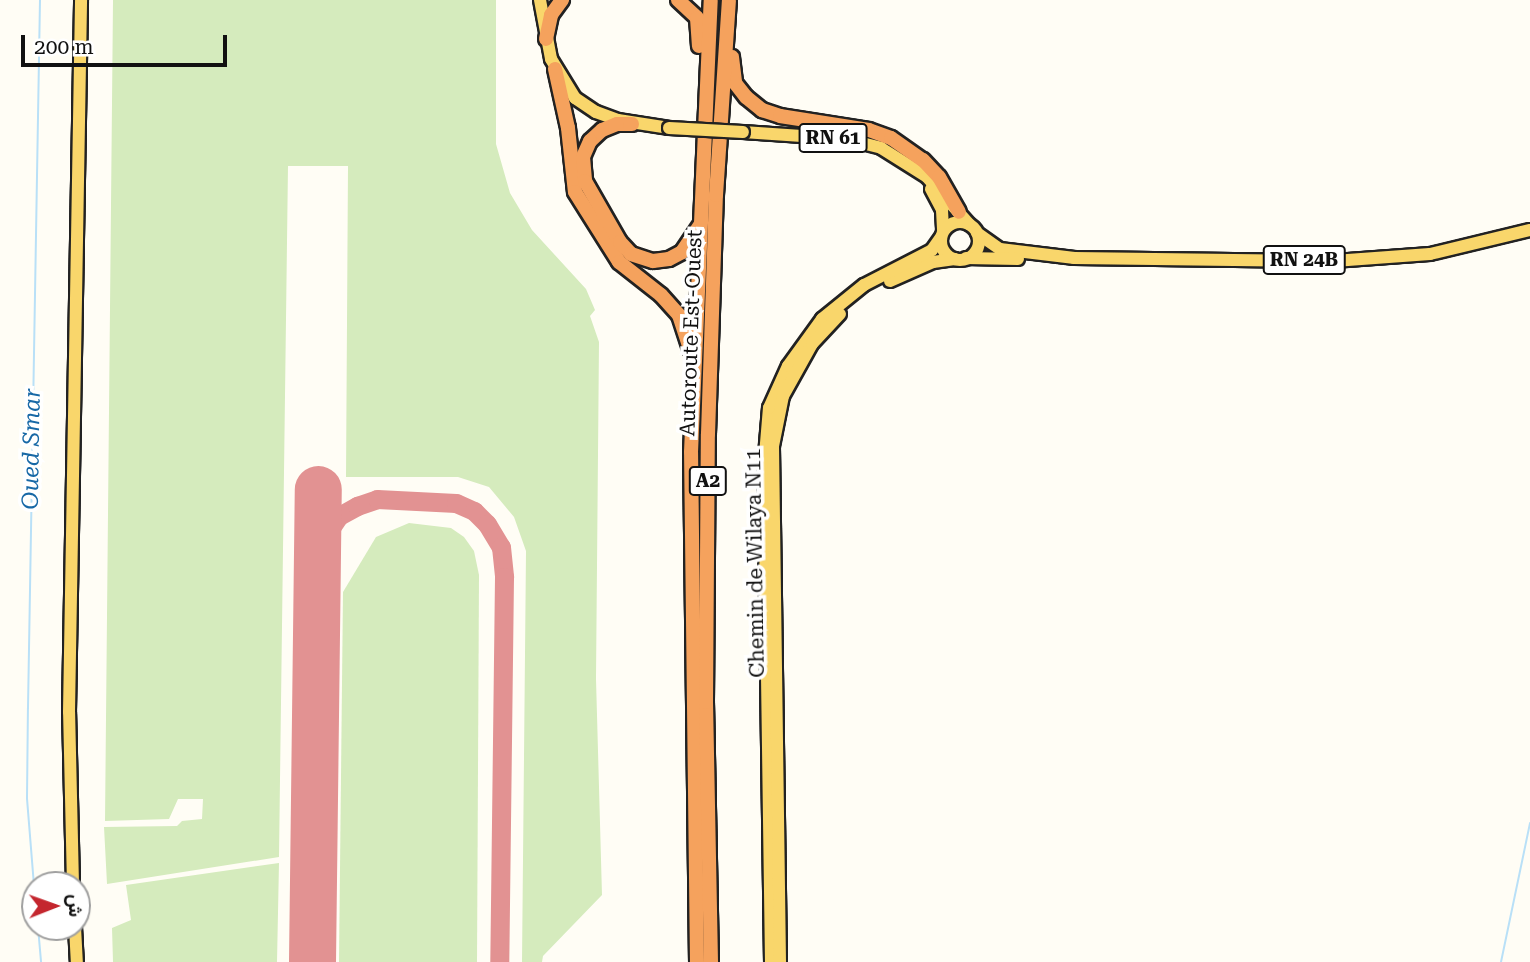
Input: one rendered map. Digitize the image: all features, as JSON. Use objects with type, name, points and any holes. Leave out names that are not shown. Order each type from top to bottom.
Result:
[{"type":"highway","points":[[546,38],[551,15],[562,0]]},
{"type":"highway","points":[[678,0],[692,10],[700,30],[699,76],[705,111]]},
{"type":"highway","name":"Autoroute Est-Ouest","points":[[697,962],[691,573],[693,386],[711,0]]},
{"type":"highway","points":[[730,0],[735,83],[746,97],[762,110],[780,116],[869,130],[891,138],[923,160],[939,177],[960,212]]},
{"type":"highway","name":"Autoroute Est-Ouest","points":[[711,962],[706,702],[708,434],[716,195],[730,0]]},
{"type":"highway","points":[[555,69],[568,128],[575,192],[619,262],[661,295],[679,315],[691,356],[693,386]]},
{"type":"highway","points":[[632,124],[617,124],[602,130],[590,141],[583,157],[585,181],[620,242],[631,254],[653,261],[669,259],[682,252],[700,224]]},
{"type":"main road","points":[[73,871],[69,712],[81,0]]},
{"type":"main road","name":"RN 61","points":[[540,0],[546,38],[555,69],[568,89],[596,112],[632,124],[864,141],[916,169],[960,212],[973,229],[1000,248],[1074,258]]},
{"type":"main road","name":"RN 61","points":[[916,169],[940,204],[942,234]]},
{"type":"main road","points":[[771,962],[764,467],[766,430],[775,393],[797,350],[832,309],[864,285],[932,250],[942,234],[958,222],[973,229],[978,245],[961,258],[946,253],[942,234]]},
{"type":"main road","name":"RN 24B","points":[[1074,258],[1347,260],[1430,254],[1530,230]]},
{"type":"main road","name":"Chemin de Wilaya N11","points":[[780,962],[773,446],[779,408],[805,355],[847,308],[880,285],[926,264],[961,258],[1074,258]]},
{"type":"main road","points":[[76,941],[78,962]]},
{"type":"green space","points":[[113,0],[496,0],[496,144],[510,193],[532,230],[586,289],[595,310],[590,316],[599,342],[596,679],[602,895],[543,956],[542,962],[522,962],[526,551],[514,517],[489,487],[458,477],[346,477],[348,166],[288,166],[279,857],[107,884],[104,827],[177,826],[182,821],[202,819],[203,799],[178,799],[169,819],[105,821]]},
{"type":"green space","points":[[409,523],[451,528],[464,537],[474,551],[479,575],[477,962],[339,962],[343,592],[376,537]]},
{"type":"green space","points":[[279,863],[277,962],[113,962],[112,928],[131,920],[126,885]]},
{"type":"waterway","name":"Oued Smar","points":[[33,871],[27,798],[40,0]]},
{"type":"waterway","points":[[1501,962],[1530,823]]},
{"type":"waterway","name":"Oued Smar","points":[[39,941],[41,962]]},
{"type":"taxiway","points":[[317,561],[322,541],[339,516],[377,499],[456,503],[474,511],[487,524],[501,547],[504,577],[499,962]]},
{"type":"runway","points":[[312,962],[318,489]]}]
